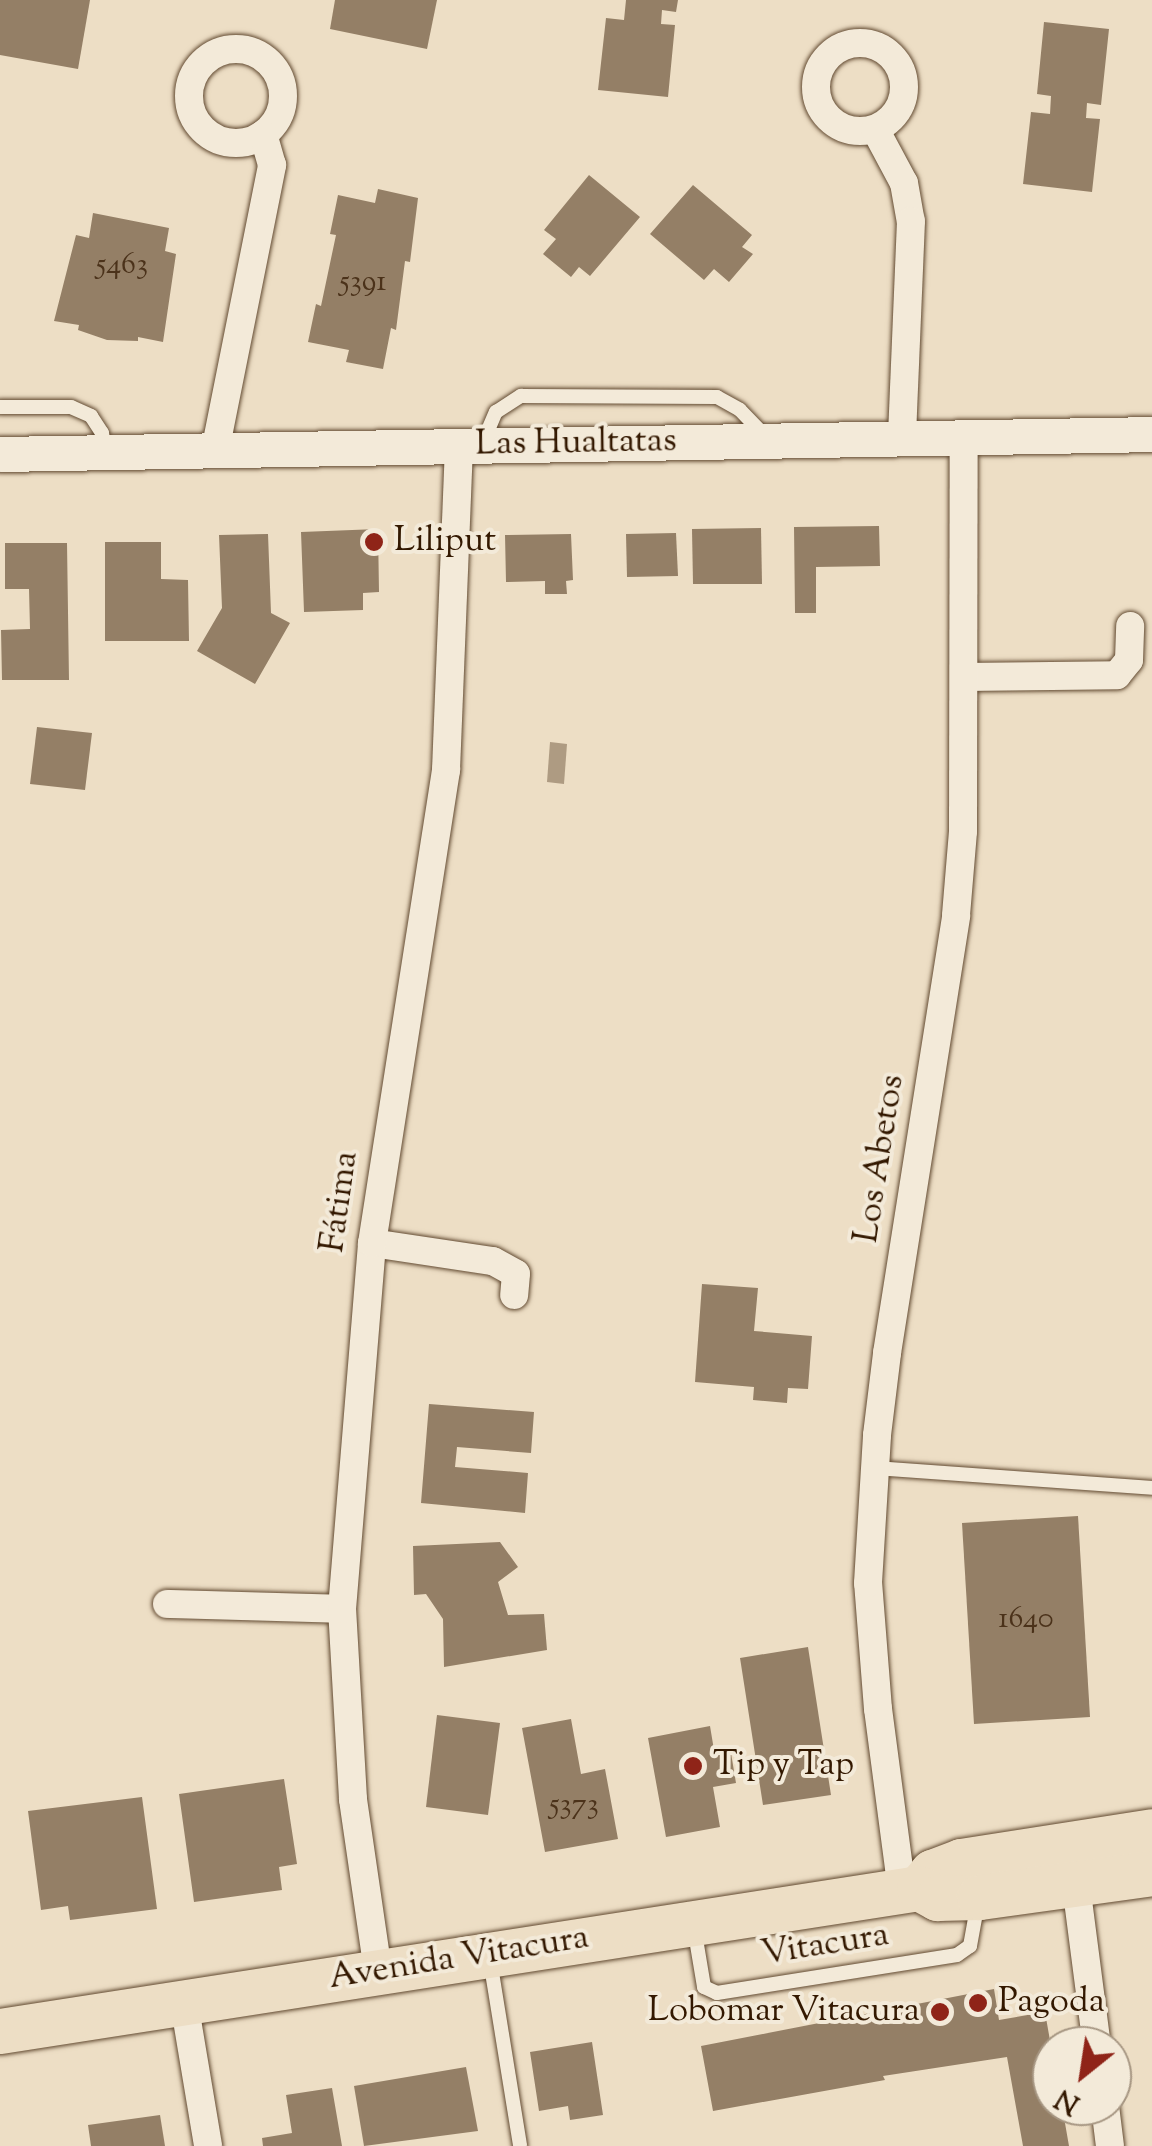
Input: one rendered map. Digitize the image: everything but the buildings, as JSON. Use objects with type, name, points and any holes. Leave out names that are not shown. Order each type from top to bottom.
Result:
[{"type":"main road","name":"Avenida Vitacura","points":[[911,1890],[932,1872],[961,1862],[1152,1831]]},
{"type":"main road","name":"Avenida Vitacura","points":[[0,2030],[911,1890],[936,1898],[979,1897],[1152,1872]]},
{"type":"street","points":[[875,128],[904,184],[910,221],[902,438]]},
{"type":"street","points":[[215,450],[272,165],[263,134]]},
{"type":"street","name":"Las Hualtatas","points":[[0,454],[1152,434]]},
{"type":"street","name":"Los Abetos","points":[[911,1890],[872,1650],[868,1583],[887,1353],[956,915],[963,831],[964,436]]},
{"type":"street","name":"Fátima","points":[[378,1971],[353,1799],[342,1609],[372,1243],[446,770],[470,445]]},
{"type":"street","points":[[964,677],[1117,675],[1129,660],[1130,626]]},
{"type":"street","points":[[372,1243],[493,1261],[516,1274],[514,1295]]},
{"type":"street","points":[[167,1604],[342,1609]]},
{"type":"street","points":[[1076,1884],[1095,2026]]},
{"type":"street","points":[[184,2002],[208,2146]]},
{"type":"lane","points":[[470,445],[496,412],[520,396],[717,397],[740,410],[770,442]]},
{"type":"lane","points":[[0,407],[71,407],[91,416],[102,433],[105,452]]},
{"type":"lane","points":[[875,1468],[1152,1488]]},
{"type":"lane","name":"Vitacura","points":[[694,1922],[704,1987],[717,1994],[957,1955],[970,1946],[979,1897]]},
{"type":"lane","points":[[489,1954],[520,2146]]},
{"type":"shaded area","points":[[550,742],[567,744],[564,784],[547,782]]},
{"type":"place","name":"Liliput","points":[[374,542]]},
{"type":"place","name":"Tip y Tap","points":[[693,1766]]},
{"type":"place","name":"Pagoda","points":[[978,2003]]},
{"type":"place","name":"Lobomar Vitacura","points":[[940,2012]]}]
